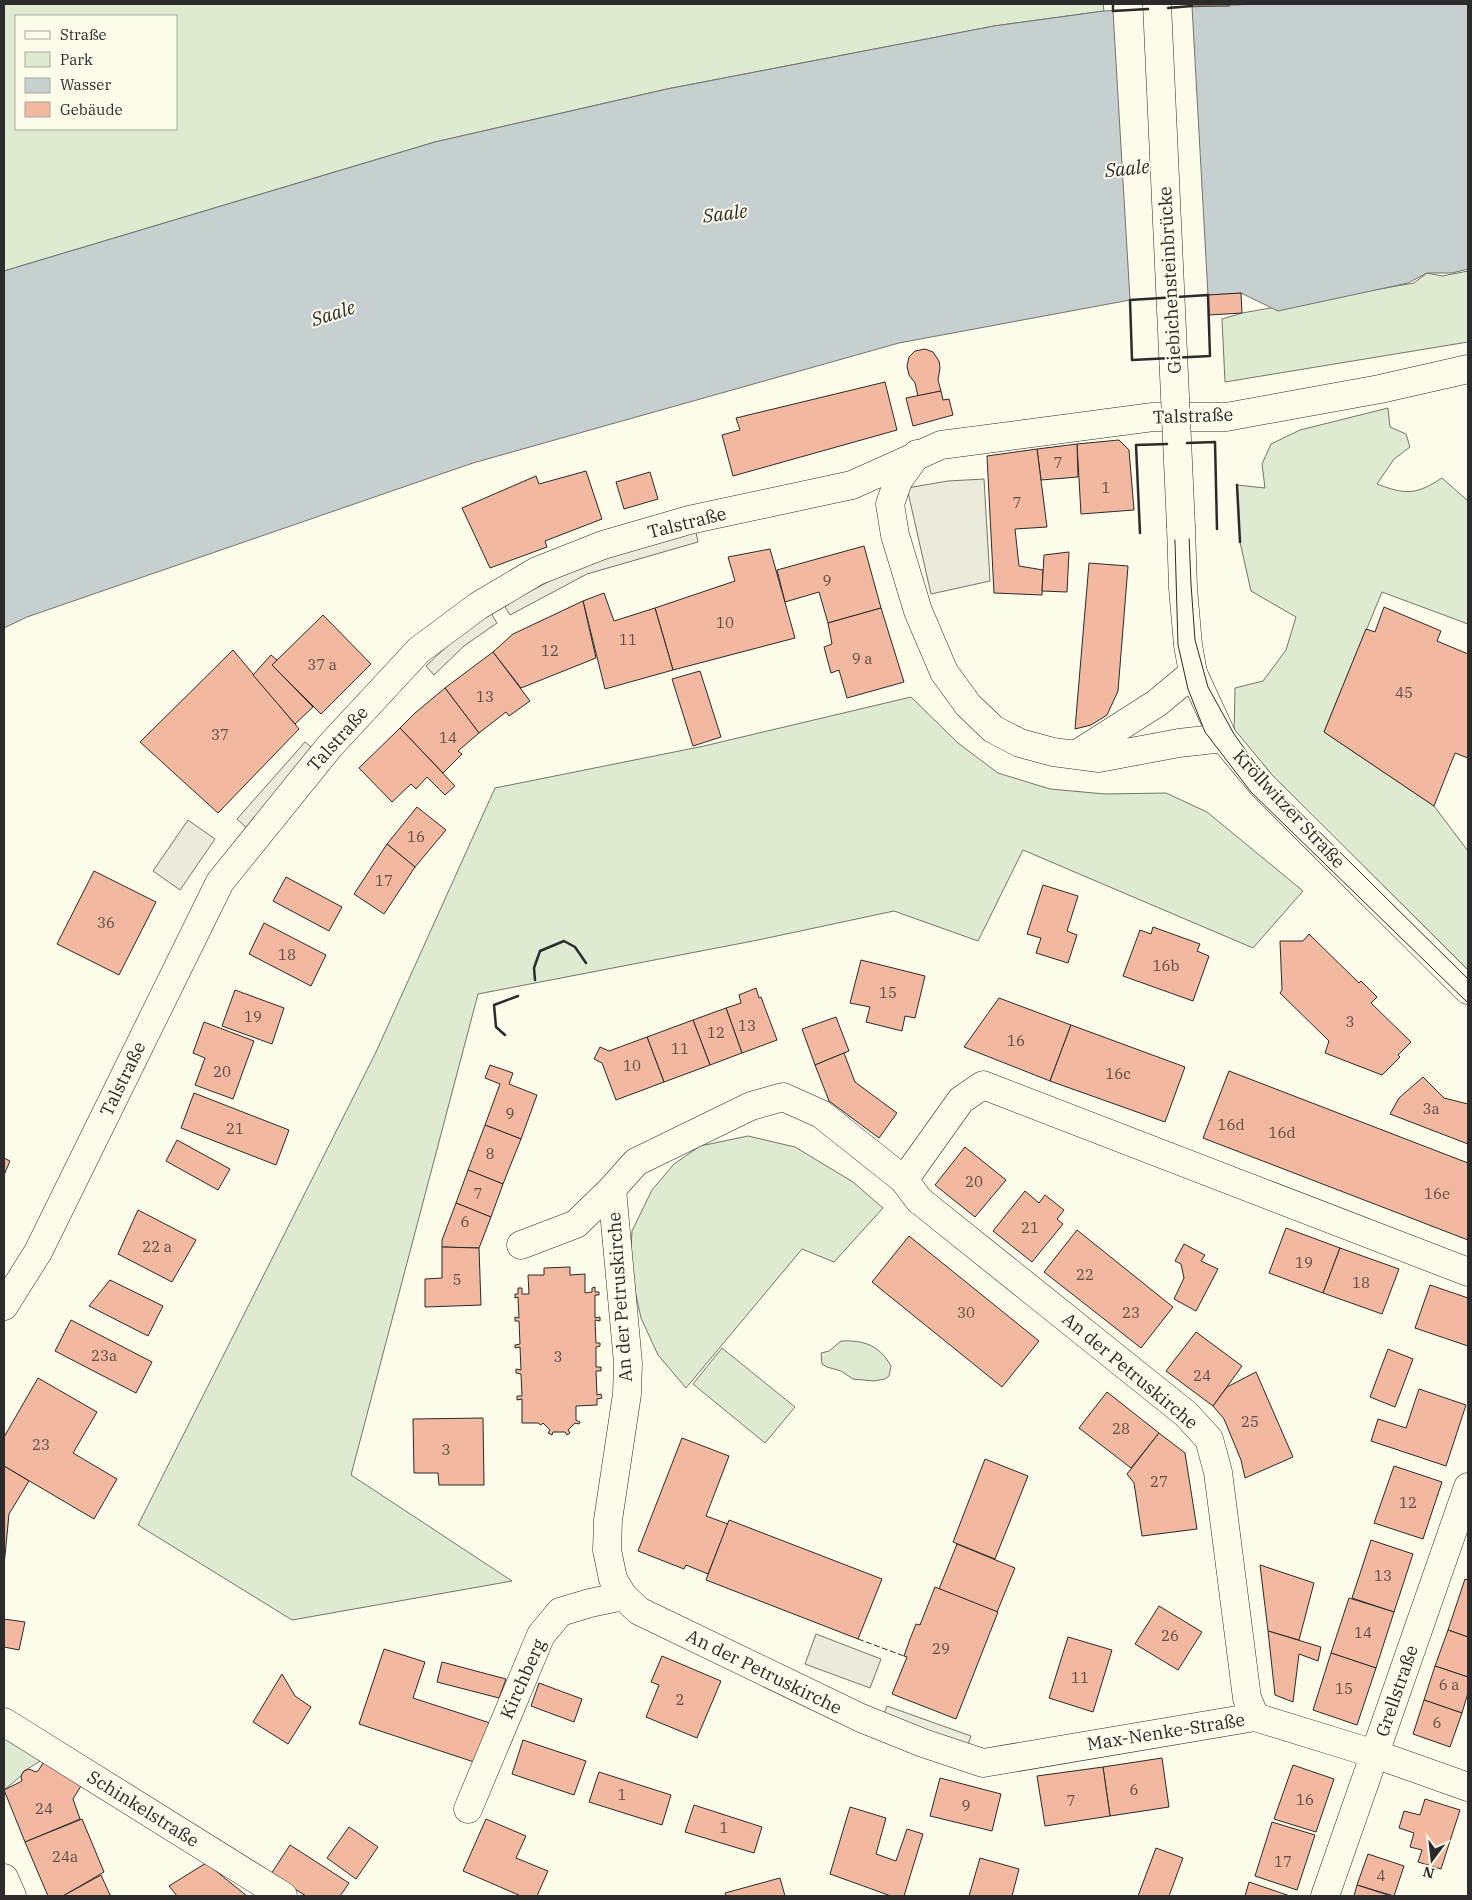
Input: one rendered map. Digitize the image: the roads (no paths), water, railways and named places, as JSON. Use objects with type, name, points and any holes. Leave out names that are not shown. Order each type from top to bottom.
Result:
[{"type":"street","name":"Giebichensteinbrücke","points":[[1157,4],[1181,526]]},
{"type":"street","name":"Talstraße","points":[[4,1306],[38,1252],[220,882],[329,747],[419,650],[478,606],[546,568],[603,545],[689,520],[852,485],[917,454],[941,445],[1153,417],[1226,417],[1380,389],[1468,369]]},
{"type":"street","points":[[917,454],[898,481],[890,504],[896,534],[918,611],[944,672],[968,705],[994,729],[1020,743],[1053,752],[1099,758],[1179,743],[1223,738]]},
{"type":"street","name":"Kröllwitzer Straße","points":[[1181,526],[1188,645],[1193,673],[1223,738],[1274,796],[1468,990]]},
{"type":"street","points":[[1077,754],[1157,703],[1193,673]]},
{"type":"street","points":[[904,1180],[961,1100],[983,1085],[1468,1272]]},
{"type":"street","name":"An der Petruskirche","points":[[861,1718],[639,1612],[623,1596],[613,1579],[607,1550],[608,1520],[627,1394],[628,1363],[612,1189],[636,1162],[752,1106],[784,1097],[821,1114],[904,1180],[919,1200],[1186,1414],[1209,1439],[1218,1472],[1247,1698],[1255,1717]]},
{"type":"street","points":[[521,1245],[576,1224],[612,1189]]},
{"type":"street","name":"Grellstraße","points":[[1326,1896],[1468,1487]]},
{"type":"street","name":"Kirchberg","points":[[468,1809],[541,1635],[560,1612],[623,1596]]},
{"type":"street","name":"Max-Nenke-Straße","points":[[861,1718],[923,1743],[983,1763],[1255,1717],[1375,1754],[1468,1786]]},
{"type":"street","name":"Schinkelstraße","points":[[4,1722],[283,1896]]},
{"type":"street","points":[[4,1878],[12,1896]]},
{"type":"water","name":"Saale","points":[[1256,4],[1468,4],[1468,269],[1452,273],[1427,273],[1408,283],[1278,311],[1241,293],[1130,300],[899,343],[473,463],[27,617],[4,628],[4,271],[435,142],[667,89],[994,26],[1104,11]]},
{"type":"tram line","points":[[1148,4],[1173,473],[1178,645],[1188,689],[1205,732],[1251,792],[1468,1003]]},
{"type":"tram line","points":[[1167,4],[1191,584],[1195,640],[1208,687],[1234,734],[1267,780],[1468,979]]}]
